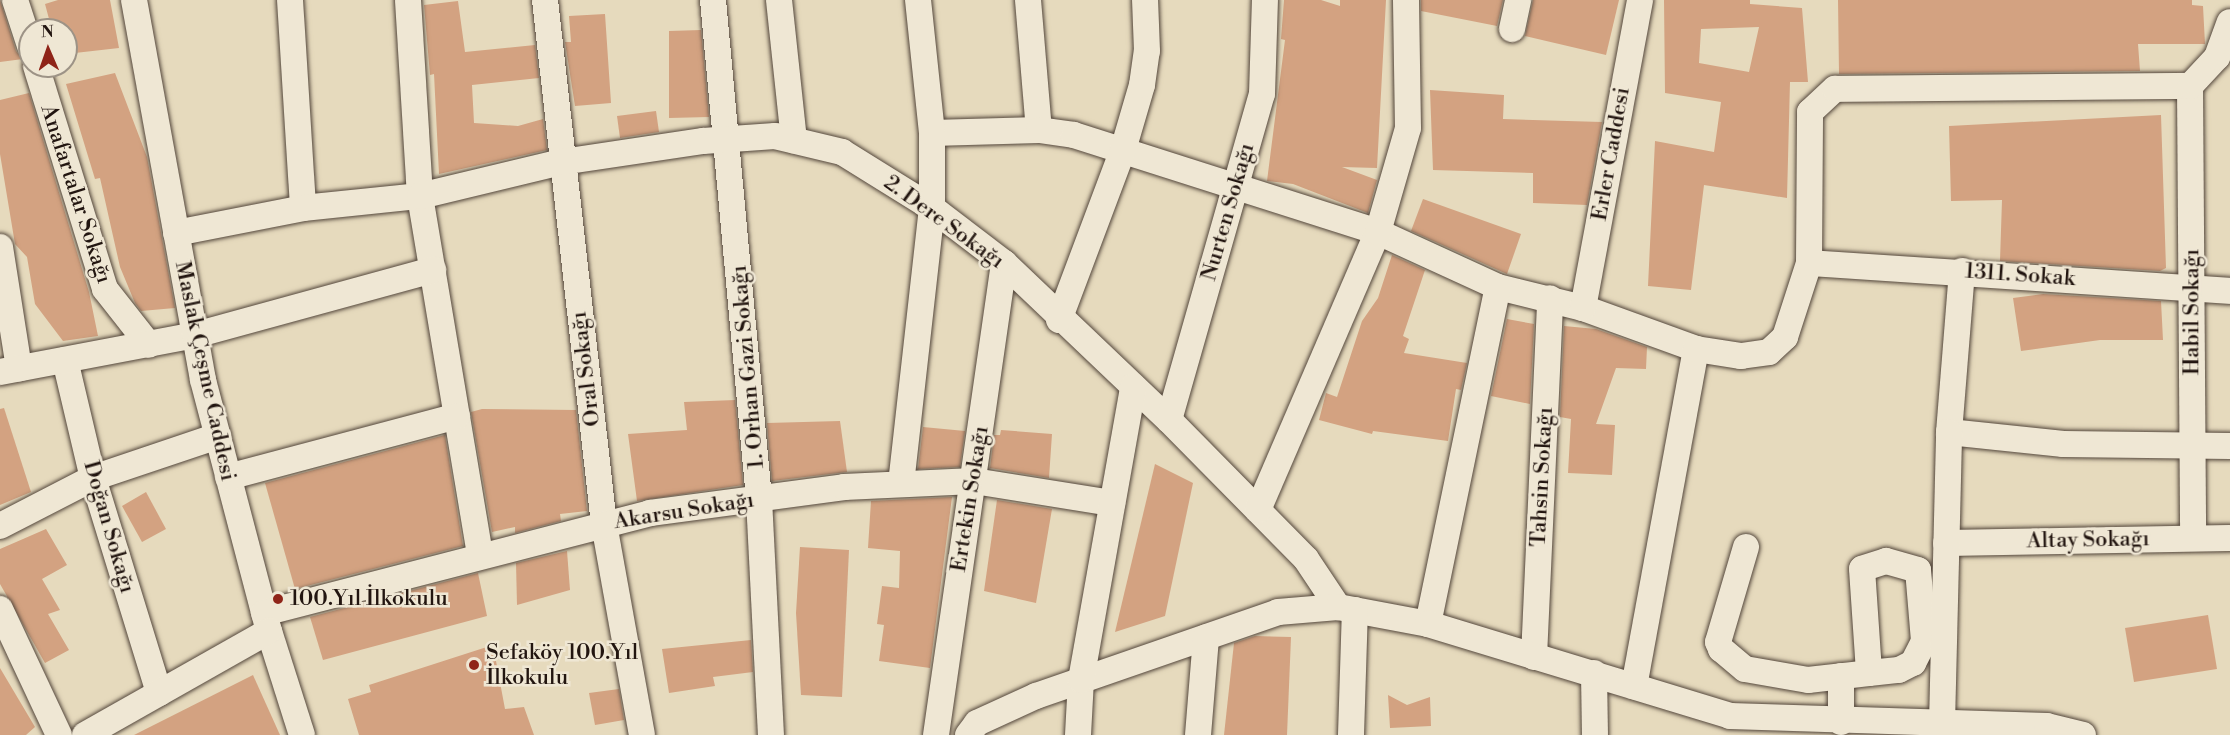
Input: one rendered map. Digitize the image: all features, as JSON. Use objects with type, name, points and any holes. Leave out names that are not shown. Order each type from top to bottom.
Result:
[{"type":"street","points":[[15,0],[21,18]]},
{"type":"street","name":"Maslak Çeşme Caddesi","points":[[134,0],[195,335],[218,436],[266,622],[302,735]]},
{"type":"street","points":[[290,0],[303,208]]},
{"type":"street","points":[[408,0],[420,196],[480,554]]},
{"type":"street","name":"Oral Sokağı","points":[[545,0],[604,524],[642,735]]},
{"type":"street","name":"1. Orhan Gazi Sokağı","points":[[713,0],[728,139],[759,499],[771,735]]},
{"type":"street","points":[[779,0],[794,140]]},
{"type":"street","points":[[901,484],[932,208],[932,133],[918,0]]},
{"type":"street","points":[[1028,0],[1039,130]]},
{"type":"street","points":[[1059,320],[1123,150],[1147,51],[1145,0]]},
{"type":"street","name":"Nurten Sokağı","points":[[1169,420],[1262,93],[1265,0]]},
{"type":"street","points":[[1258,510],[1378,232],[1408,128],[1406,0]]},
{"type":"street","points":[[1512,29],[1518,0]]},
{"type":"street","name":"Erler Caddesi","points":[[1583,308],[1640,0]]},
{"type":"street","points":[[932,133],[1039,130],[1123,150],[1378,232],[1498,287],[1583,308],[1696,349],[1741,356],[1769,352],[1785,337],[1797,312],[1809,263],[1810,112],[1835,89],[2190,86],[2217,57],[2230,22]]},
{"type":"street","name":"Anafartalar Sokağı","points":[[40,78],[105,289],[149,345]]},
{"type":"street","name":"Habil Sokağı","points":[[2190,86],[2193,538]]},
{"type":"street","name":"2. Dere Sokağı","points":[[176,233],[303,208],[420,196],[562,162],[728,139],[775,136],[842,152],[932,208],[1004,263],[1059,320],[1169,420],[1258,510],[1306,559],[1346,609]]},
{"type":"street","points":[[0,247],[9,370],[195,335],[433,270]]},
{"type":"street","name":"Ertekin Sokağı","points":[[936,735],[1004,263]]},
{"type":"street","name":"1311. Sokak","points":[[1809,263],[1962,271],[2230,291]]},
{"type":"street","points":[[1953,728],[1946,543],[1949,432],[1962,271]]},
{"type":"street","points":[[1428,624],[1498,287]]},
{"type":"street","name":"Tahsin Sokağı","points":[[1534,657],[1550,298]]},
{"type":"street","points":[[1634,687],[1696,349]]},
{"type":"street","name":"Doğan Sokağı","points":[[65,360],[93,478],[159,693]]},
{"type":"street","points":[[1078,735],[1081,680],[1132,387]]},
{"type":"street","points":[[228,477],[457,416]]},
{"type":"street","points":[[1949,432],[2063,444],[2230,447]]},
{"type":"street","points":[[0,526],[93,478],[218,436]]},
{"type":"street","name":"Akarsu Sokağı","points":[[85,735],[159,693],[266,622],[480,554],[604,524],[759,499],[901,484],[974,481],[1112,503]]},
{"type":"street","name":"Altay Sokağı","points":[[1946,543],[2230,538]]},
{"type":"street","points":[[1746,547],[1718,642],[1724,654],[1744,669],[1808,680],[1869,673]]},
{"type":"street","points":[[0,609],[59,735]]},
{"type":"street","points":[[1346,609],[1351,735]]},
{"type":"street","points":[[968,735],[977,723],[1081,680],[1278,612],[1346,609],[1428,624],[1594,673],[1730,725],[1788,728],[1841,722],[1953,728],[2047,726],[2083,735]]},
{"type":"street","points":[[1198,735],[1206,637]]},
{"type":"street","points":[[1594,673],[1595,735]]},
{"type":"street","points":[[1841,676],[1841,722]]},
{"type":"building","points":[[0,0],[18,53],[18,60],[0,62]]},
{"type":"building","points":[[58,0],[110,0],[119,48],[78,53],[78,18],[49,18],[45,4]]},
{"type":"building","points":[[1284,0],[1321,0],[1340,6],[1340,0],[1386,0],[1377,168],[1342,167],[1377,180],[1368,213],[1293,184],[1267,181],[1285,40],[1281,39]]},
{"type":"building","points":[[1421,0],[1503,0],[1497,26],[1421,11]]},
{"type":"building","points":[[1533,0],[1619,0],[1606,55],[1525,36]]},
{"type":"building","points":[[1664,0],[1750,0],[1750,4],[1802,8],[1808,82],[1790,82],[1787,198],[1704,185],[1691,290],[1648,286],[1655,141],[1714,152],[1721,102],[1665,93]],"holes":[[[1759,27],[1749,72],[1699,63],[1701,29]]]},
{"type":"building","points":[[1838,0],[2192,0],[2192,5],[2203,6],[2205,44],[2138,44],[2140,71],[1839,74]]},
{"type":"building","points":[[458,1],[465,52],[535,45],[539,78],[472,85],[474,123],[518,126],[543,119],[547,150],[439,174],[434,74],[430,75],[424,5]]},
{"type":"building","points":[[605,14],[611,103],[575,106],[565,42],[571,42],[569,16]]},
{"type":"building","points":[[701,30],[709,117],[669,118],[669,31]]},
{"type":"building","points":[[115,73],[147,157],[175,308],[141,311],[135,303],[120,267],[100,178],[95,179],[66,84]]},
{"type":"building","points":[[1430,90],[1504,95],[1503,119],[1602,122],[1587,205],[1533,203],[1533,173],[1433,170]]},
{"type":"building","points":[[29,93],[89,292],[98,336],[63,341],[35,304],[27,257],[15,244],[0,154],[0,100]]},
{"type":"building","points":[[656,111],[659,132],[620,138],[617,116]]},
{"type":"building","points":[[2161,115],[2166,268],[2160,271],[2000,261],[2002,200],[1951,201],[1949,126]]},
{"type":"building","points":[[1423,199],[1521,234],[1507,274],[1411,231]]},
{"type":"building","points":[[1392,255],[1425,270],[1403,336],[1409,339],[1404,353],[1467,363],[1461,390],[1456,389],[1448,441],[1373,431],[1372,434],[1319,420],[1326,393],[1337,397],[1362,321],[1378,298]]},
{"type":"building","points":[[2043,294],[2161,301],[2163,340],[2100,340],[2021,351],[2013,298]]},
{"type":"building","points":[[1507,319],[1534,324],[1530,404],[1491,396]]},
{"type":"building","points":[[1564,326],[1596,329],[1647,347],[1646,369],[1616,368],[1596,424],[1615,425],[1612,475],[1568,473],[1571,419],[1560,417]]},
{"type":"building","points":[[735,400],[743,485],[637,501],[628,434],[687,430],[684,402]]},
{"type":"building","points":[[4,408],[31,492],[0,505],[0,409]]},
{"type":"building","points":[[482,409],[576,410],[587,511],[560,514],[561,521],[515,533],[515,527],[492,532],[471,412]]},
{"type":"building","points":[[840,421],[847,472],[772,481],[767,423]]},
{"type":"building","points":[[923,427],[965,431],[960,467],[918,469]]},
{"type":"building","points":[[1001,430],[1052,434],[1049,478],[990,468],[994,435],[1000,435]]},
{"type":"building","points":[[445,435],[463,546],[295,589],[265,483]]},
{"type":"building","points":[[1155,464],[1193,483],[1165,616],[1115,632]]},
{"type":"building","points":[[146,492],[166,529],[142,542],[122,506]]},
{"type":"building","points":[[952,497],[930,668],[879,661],[884,625],[877,624],[882,586],[899,588],[900,551],[868,548],[871,501]]},
{"type":"building","points":[[997,500],[1052,509],[1036,603],[984,591]]},
{"type":"building","points":[[46,529],[67,565],[42,579],[60,610],[48,614],[69,650],[45,663],[0,584],[0,549]]},
{"type":"building","points":[[800,547],[849,550],[842,697],[801,695],[796,613]]},
{"type":"building","points":[[567,551],[570,590],[517,605],[516,563]]},
{"type":"building","points":[[478,573],[487,616],[323,660],[310,617]]},
{"type":"building","points":[[2208,615],[2217,669],[2134,682],[2125,628]]},
{"type":"building","points":[[1255,636],[1291,637],[1287,735],[1224,735],[1234,643]]},
{"type":"building","points":[[751,640],[753,672],[713,677],[715,686],[669,693],[662,649]]},
{"type":"building","name":"Sefaköy 100.Yıl İlkokulu","points":[[493,645],[505,709],[524,707],[534,735],[359,735],[348,699],[371,692],[369,685]]},
{"type":"building","points":[[0,668],[35,727],[26,735],[0,735]]},
{"type":"building","points":[[253,675],[280,735],[134,735]]},
{"type":"building","points":[[619,689],[624,720],[595,725],[589,693]]},
{"type":"building","points":[[1388,695],[1407,705],[1430,697],[1431,726],[1390,728]]},
{"type":"place","name":"100.Yıl İlkokulu","points":[[278,599]]},
{"type":"place","name":"Sefaköy 100.Yıl İlkokulu","points":[[474,665]]}]
